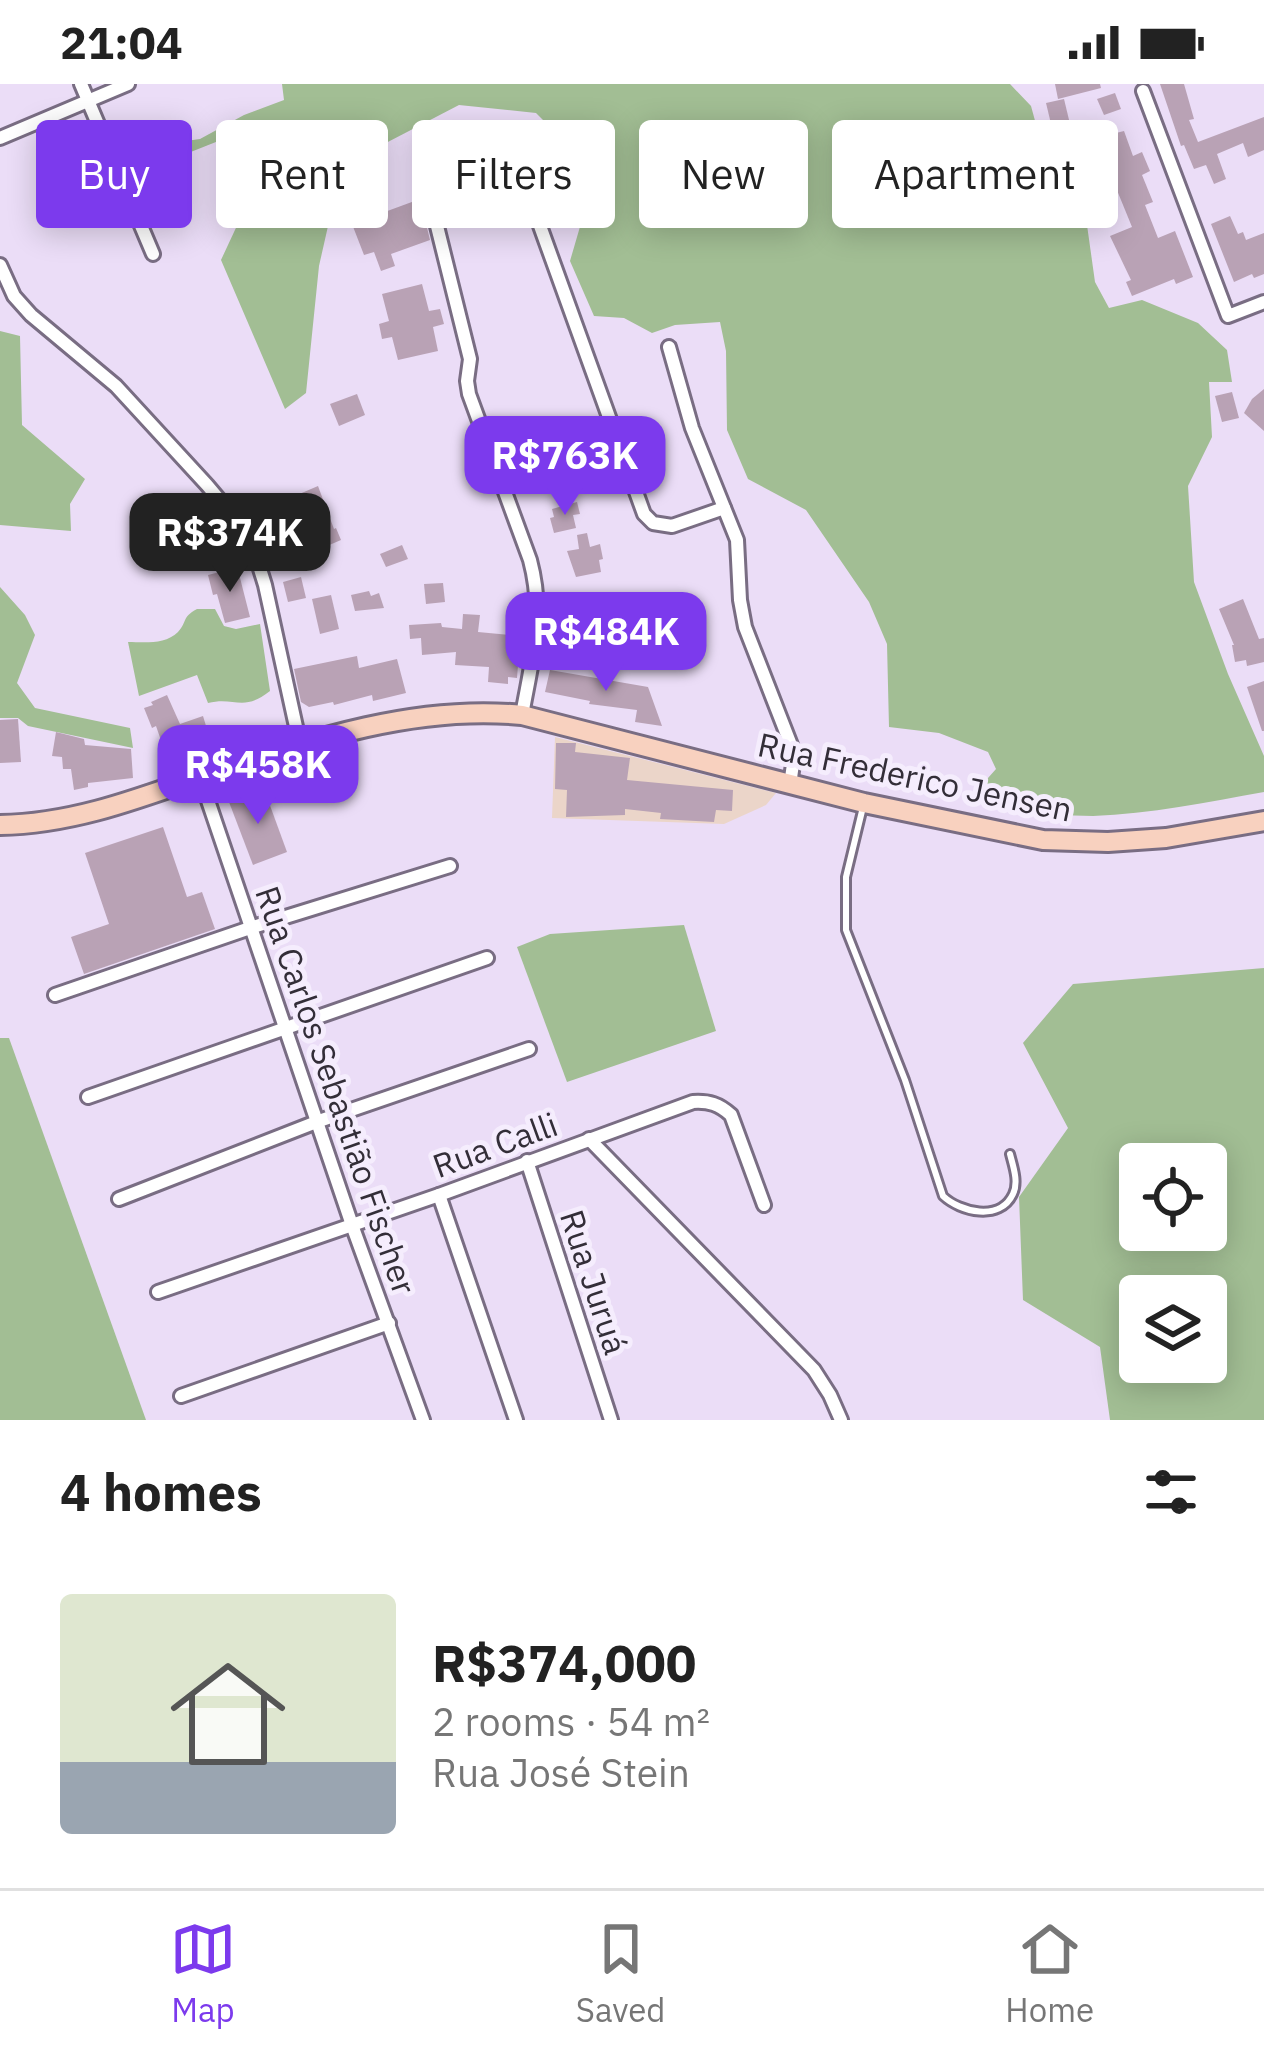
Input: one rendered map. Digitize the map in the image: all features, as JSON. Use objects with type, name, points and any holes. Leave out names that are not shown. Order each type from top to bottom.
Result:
[{"type":"main road","name":"Rua Frederico Jensen","points":[[0,825],[85,814],[300,745],[416,717],[488,712],[522,715],[864,803],[1057,842],[1166,838],[1264,821]]},
{"type":"street","points":[[81,84],[153,254]]},
{"type":"street","points":[[0,138],[128,84]]},
{"type":"street","points":[[1143,91],[1228,316],[1264,302]]},
{"type":"street","points":[[437,228],[470,359],[470,394],[537,587],[536,639],[522,715]]},
{"type":"street","points":[[541,228],[644,514],[653,524],[672,526],[724,508]]},
{"type":"street","points":[[0,265],[14,296],[116,386],[244,530],[265,585],[300,745]]},
{"type":"street","points":[[669,347],[692,428],[737,540],[745,627],[791,745],[790,785]]},
{"type":"street","name":"Rua Carlos Sebastião Fischer","points":[[200,777],[422,1417]]},
{"type":"street","points":[[55,995],[450,866]]},
{"type":"street","points":[[88,1097],[487,958]]},
{"type":"street","points":[[118,1199],[319,1121],[529,1049]]},
{"type":"street","name":"Rua Calli","points":[[158,1292],[693,1102],[721,1106],[731,1115],[764,1205]]},
{"type":"street","points":[[589,1139],[814,1370],[842,1420]]},
{"type":"street","name":"Rua Juruá","points":[[527,1161],[611,1420]]},
{"type":"street","points":[[439,1195],[516,1420]]},
{"type":"street","points":[[181,1396],[389,1322]]},
{"type":"street","points":[[405,1420],[422,1417]]},
{"type":"lane","points":[[864,803],[846,877],[846,930],[905,1080],[943,1196],[955,1207],[985,1213],[1006,1203],[1015,1192],[1010,1154]]},
{"type":"shaded area","points":[[555,737],[776,793],[766,805],[724,824],[552,818]]},
{"type":"green space","points":[[282,84],[1010,84],[1031,106],[1035,120],[832,120],[832,228],[1087,228],[1095,282],[1109,308],[1142,300],[1198,323],[1227,350],[1232,382],[1209,382],[1212,437],[1188,486],[1194,582],[1264,756],[1264,792],[1093,816],[988,806],[980,787],[996,769],[988,752],[939,733],[889,727],[887,644],[869,602],[806,510],[748,479],[727,430],[726,351],[720,322],[675,325],[652,333],[624,318],[594,316],[570,261],[580,228],[615,228],[615,120],[543,120],[536,113],[459,105],[430,120],[412,120],[412,129],[388,142],[388,120],[235,120],[284,100]]},
{"type":"green space","points":[[216,130],[216,142],[192,151],[192,140]]},
{"type":"green space","points":[[236,228],[328,228],[306,393],[285,409],[221,260]]},
{"type":"green space","points":[[0,331],[20,336],[22,425],[85,479],[70,504],[71,531],[0,525]]},
{"type":"green space","points":[[0,587],[25,615],[35,635],[17,683],[35,708],[130,728],[133,748],[28,726],[18,718],[0,718]]},
{"type":"green space","points":[[197,609],[215,609],[224,626],[236,629],[260,624],[270,691],[245,703],[208,703],[197,675],[139,696],[128,642],[167,639]]},
{"type":"green space","points":[[684,925],[716,1031],[567,1082],[517,947],[550,934]]},
{"type":"green space","points":[[1264,968],[1264,1420],[1110,1420],[1100,1347],[1023,1300],[1019,1197],[1068,1128],[1023,1043],[1073,984]]},
{"type":"green space","points":[[0,1038],[9,1038],[146,1420],[0,1420]]},
{"type":"building","points":[[1055,84],[1100,84],[1101,88],[1058,99]]},
{"type":"building","points":[[1160,84],[1184,84],[1198,142],[1264,117],[1264,150],[1248,157],[1243,143],[1217,154],[1226,179],[1214,184],[1206,165],[1194,169],[1181,146]]},
{"type":"building","points":[[1115,93],[1121,109],[1104,115],[1097,99]]},
{"type":"building","points":[[1064,99],[1069,120],[1050,120],[1046,103]]},
{"type":"building","points":[[1124,131],[1133,156],[1142,152],[1150,171],[1142,175],[1153,202],[1145,205],[1158,238],[1175,231],[1193,277],[1176,284],[1174,279],[1132,296],[1126,282],[1131,280],[1110,236],[1132,227],[1118,193],[1118,132]]},
{"type":"building","points":[[412,202],[412,228],[427,228],[430,240],[391,254],[395,266],[381,271],[374,252],[364,255],[354,228],[388,228],[388,211]]},
{"type":"building","points":[[1230,216],[1246,240],[1264,233],[1264,274],[1234,282],[1211,224]]},
{"type":"building","points":[[422,284],[429,311],[440,309],[444,324],[433,327],[438,351],[398,360],[392,337],[382,339],[379,324],[389,321],[382,294]]},
{"type":"building","points":[[1264,389],[1264,431],[1244,413]]},
{"type":"building","points":[[1232,392],[1239,418],[1222,422],[1215,396]]},
{"type":"building","points":[[357,394],[365,415],[339,426],[330,404]]},
{"type":"building","points":[[318,486],[341,540],[306,555],[283,501]]},
{"type":"building","points":[[577,502],[576,528],[554,533],[552,509]]},
{"type":"building","points":[[587,533],[590,547],[600,544],[601,572],[576,577],[567,551],[579,549],[577,535]]},
{"type":"building","points":[[402,545],[408,559],[386,567],[380,554]]},
{"type":"building","points":[[235,568],[250,617],[225,623],[208,575]]},
{"type":"building","points":[[301,577],[306,598],[288,602],[283,582]]},
{"type":"building","points":[[443,583],[445,602],[426,604],[424,584]]},
{"type":"building","points":[[369,591],[371,596],[379,593],[384,608],[355,611],[351,595]]},
{"type":"building","points":[[331,595],[339,629],[320,634],[312,599]]},
{"type":"building","points":[[609,598],[628,643],[596,651],[583,621],[599,608],[597,603]]},
{"type":"building","points":[[1243,599],[1259,639],[1264,638],[1264,662],[1247,666],[1246,660],[1235,662],[1234,645],[1219,609]]},
{"type":"building","points":[[463,614],[480,615],[478,632],[511,635],[509,652],[519,653],[517,678],[508,677],[508,684],[488,682],[489,667],[455,665],[456,652],[422,655],[421,638],[410,639],[409,625],[441,623],[462,629]]},
{"type":"building","points":[[357,656],[359,668],[397,659],[406,693],[373,701],[372,695],[334,705],[309,707],[301,702],[294,669]]},
{"type":"building","points":[[550,670],[648,687],[662,726],[635,722],[637,710],[545,692]]},
{"type":"building","points":[[1264,681],[1264,731],[1262,731],[1247,687]]},
{"type":"building","points":[[167,695],[180,724],[203,716],[210,739],[169,754],[164,749],[144,708]]},
{"type":"building","points":[[18,719],[21,762],[0,763],[0,720]]},
{"type":"building","points":[[56,732],[84,739],[85,745],[131,749],[133,778],[88,783],[74,790],[71,769],[63,769],[62,757],[52,756]]},
{"type":"building","points":[[556,743],[576,743],[575,752],[630,758],[627,780],[733,790],[732,811],[716,810],[714,822],[660,819],[661,813],[625,809],[625,815],[566,817],[567,790],[555,789]]},
{"type":"building","points":[[264,789],[287,852],[253,865],[229,802]]},
{"type":"building","points":[[163,827],[187,897],[202,892],[215,929],[84,974],[71,937],[109,924],[85,853]]}]
